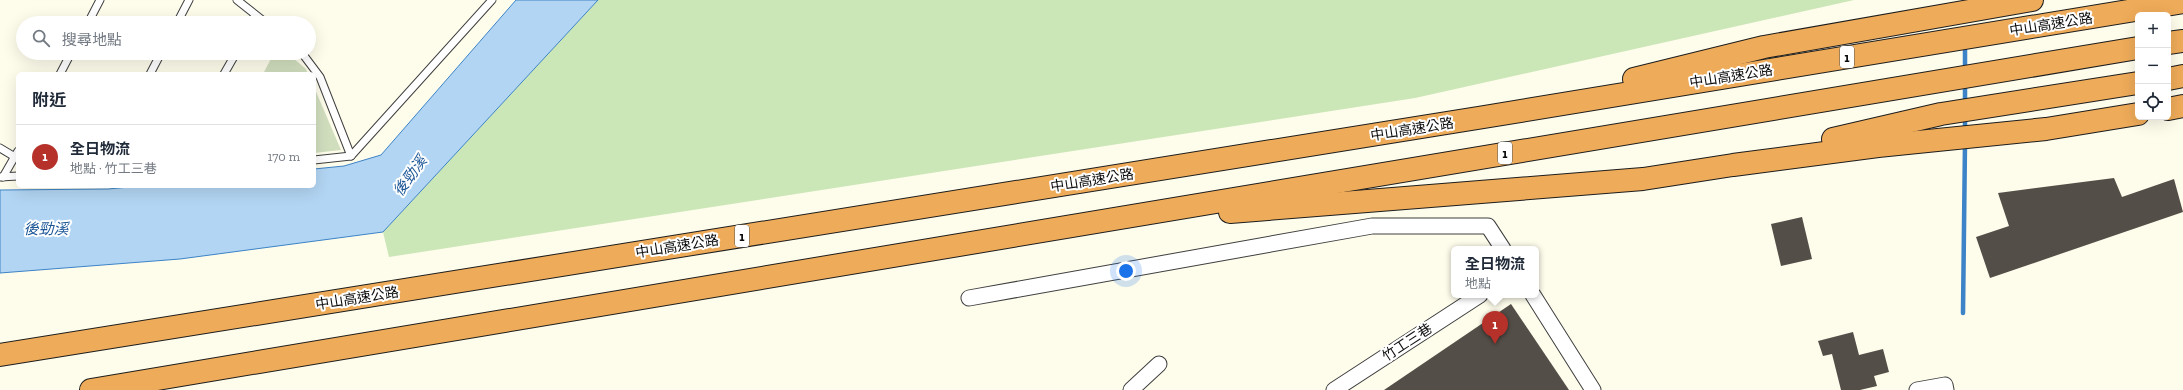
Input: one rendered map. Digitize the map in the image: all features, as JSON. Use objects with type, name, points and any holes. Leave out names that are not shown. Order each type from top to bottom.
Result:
[{"type":"highway","points":[[1484,117],[1764,47],[2032,0]]},
{"type":"highway","name":"中山高速公路","points":[[0,355],[1484,117],[2183,2]]},
{"type":"highway","points":[[2171,43],[2183,41]]},
{"type":"highway","name":"1","points":[[91,390],[2135,49]]},
{"type":"highway","points":[[2171,78],[2183,76]]},
{"type":"highway","points":[[1733,165],[1860,132],[1965,110],[2135,83]]},
{"type":"highway","points":[[2171,108],[2183,106]]},
{"type":"highway","points":[[1055,228],[1372,200],[1489,193],[1643,179],[1733,165],[1967,136],[2046,129],[2135,114]]},
{"type":"street","points":[[969,298],[1372,226],[1488,226],[1501,246]]},
{"type":"street","name":"竹工三巷","points":[[1334,390],[1475,298]]},
{"type":"street","points":[[1535,298],[1593,390]]},
{"type":"street","points":[[1131,390],[1159,364]]},
{"type":"street","points":[[1917,390],[1945,385],[1946,390]]},
{"type":"lane","points":[[92,16],[100,0]]},
{"type":"lane","points":[[181,16],[189,0]]},
{"type":"lane","points":[[237,0],[255,15]]},
{"type":"lane","points":[[316,160],[351,156],[492,0]]},
{"type":"lane","points":[[61,72],[67,60]]},
{"type":"lane","points":[[151,72],[157,60]]},
{"type":"lane","points":[[225,72],[232,60]]},
{"type":"lane","points":[[307,60],[320,77],[351,156]]},
{"type":"lane","points":[[0,148],[16,154]]},
{"type":"lane","points":[[2,177],[16,156]]},
{"type":"lane","points":[[2,177],[16,176]]},
{"type":"green space","points":[[598,0],[1854,0],[1415,98],[389,257],[383,232]]},
{"type":"green space","points":[[270,60],[295,60],[306,69],[307,72],[264,72]]},
{"type":"green space","points":[[316,92],[341,150],[316,153]]},
{"type":"water","name":"後勁溪","points":[[516,0],[598,0],[383,232],[180,259],[0,273],[0,190],[119,188],[316,188],[316,169],[344,166],[381,155]]},
{"type":"building","points":[[2114,178],[2122,197],[2174,179],[2183,212],[1990,278],[1976,237],[2009,226],[1998,193]]},
{"type":"building","points":[[1802,217],[1812,259],[1781,266],[1771,224]]},
{"type":"building","points":[[1511,304],[1569,390],[1384,390]]},
{"type":"building","points":[[1853,332],[1859,355],[1883,349],[1889,372],[1874,376],[1877,386],[1860,390],[1841,390],[1832,354],[1823,356],[1818,341]]},
{"type":"waterway","points":[[1965,43],[1965,72]]},
{"type":"waterway","points":[[1965,83],[1965,104]]},
{"type":"waterway","points":[[1965,115],[1965,132]]},
{"type":"waterway","points":[[1963,313],[1965,143]]},
{"type":"place","name":"全日物流","points":[[1495,344]]}]
